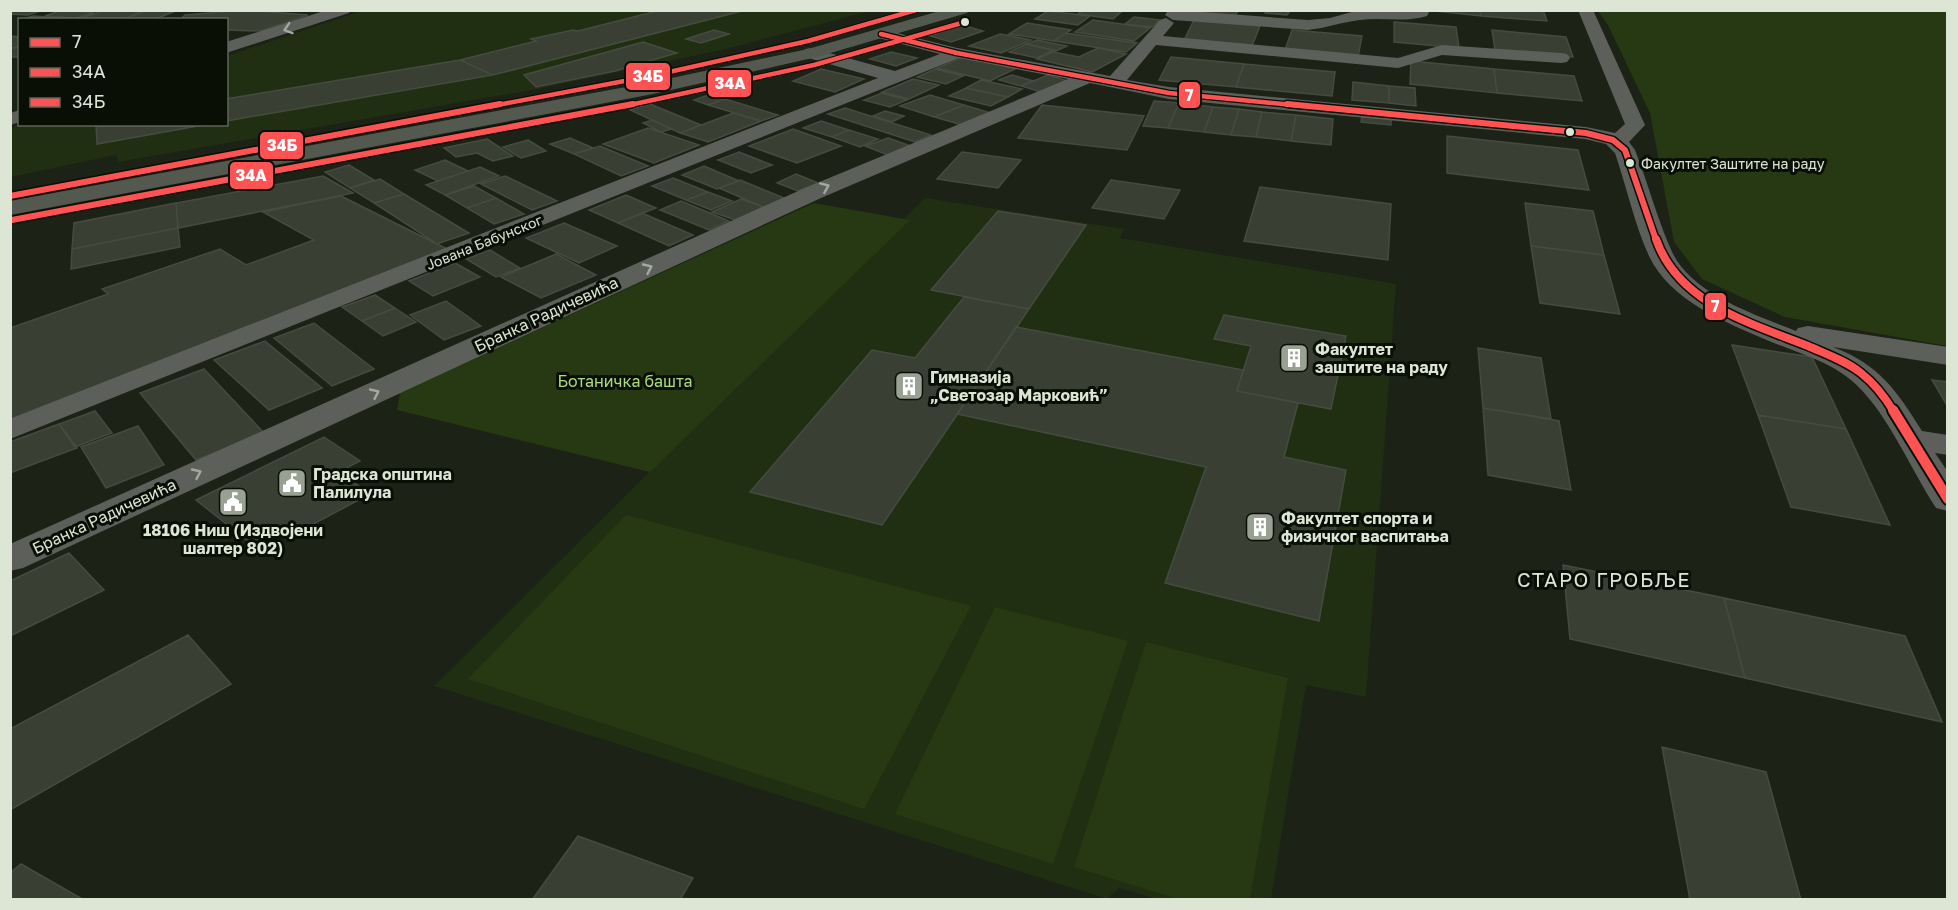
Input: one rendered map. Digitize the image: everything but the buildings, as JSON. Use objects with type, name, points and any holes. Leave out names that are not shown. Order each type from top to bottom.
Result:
[{"type":"street","points":[[228,47],[344,10]]},
{"type":"street","points":[[10,208],[590,100],[811,53],[962,10]]},
{"type":"street","points":[[1114,83],[1175,13],[1308,25],[1330,23],[1361,13],[1415,15],[1422,13],[1422,10]]},
{"type":"street","points":[[1585,10],[1635,125],[1622,138],[1613,140]]},
{"type":"street","points":[[881,34],[957,53],[1085,79],[1169,93],[1586,133],[1613,140],[1625,150],[1662,257],[1670,270],[1683,284],[1703,299],[1733,316],[1830,355],[1860,372],[1883,394],[1947,500]]},
{"type":"street","points":[[1151,40],[1398,63],[1414,60],[1424,52],[1442,50],[1561,58]]},
{"type":"street","points":[[811,53],[898,78]]},
{"type":"street","name":"Јована Бабунског","points":[[10,430],[957,53]]},
{"type":"street","name":"Бранка Радичевића","points":[[10,559],[813,193],[1085,79]]},
{"type":"street","points":[[1756,326],[1947,356]]},
{"type":"street","points":[[1912,439],[1947,445]]},
{"type":"shaded area","points":[[361,11],[870,11],[726,49],[538,89],[118,162],[116,155],[11,177],[10,128],[18,125],[228,126],[228,56]]},
{"type":"shaded area","points":[[925,198],[1124,229],[1120,238],[1396,284],[1366,697],[1306,685],[1271,899],[1157,899],[1119,888],[1107,899],[434,686]]},
{"type":"green space","points":[[1598,11],[1947,11],[1947,346],[1785,317],[1702,279],[1674,242],[1650,113],[1608,25]]},
{"type":"green space","name":"Ботаничка башта","points":[[814,203],[910,220],[650,472],[397,410],[400,393]]},
{"type":"green space","points":[[626,515],[971,606],[864,809],[468,679]]},
{"type":"green space","points":[[995,607],[1128,641],[1053,864],[895,814]]},
{"type":"green space","points":[[1146,642],[1288,678],[1250,899],[1178,899],[1074,867]]},
{"type":"transit line","name":"34Б","points":[[10,196],[651,76],[808,41],[916,10]]},
{"type":"transit line","name":"34А","points":[[12,220],[656,100],[814,65],[965,22]]},
{"type":"transit line","name":"7","points":[[881,34],[957,53],[1169,93],[1586,133],[1613,140],[1625,150],[1662,257],[1683,283],[1711,304],[1733,316],[1829,355],[1860,372],[1883,394],[1948,499]]},
{"type":"place","name":"Факултет Заштите на раду","points":[[1630,163]]},
{"type":"place","name":"Факултет заштите на раду","points":[[1294,358]]},
{"type":"place","name":"Гимназија „Светозар Марковић”","points":[[909,386]]},
{"type":"place","name":"Градска општина Палилула","points":[[292,483]]},
{"type":"place","name":"18106 Ниш (Издвојени шалтер 802)","points":[[233,502]]},
{"type":"place","name":"Факултет спорта и физичког васпитања","points":[[1260,527]]},
{"type":"district","name":"СТАРО ГРОБЉЕ","points":[[1604,579]]}]
